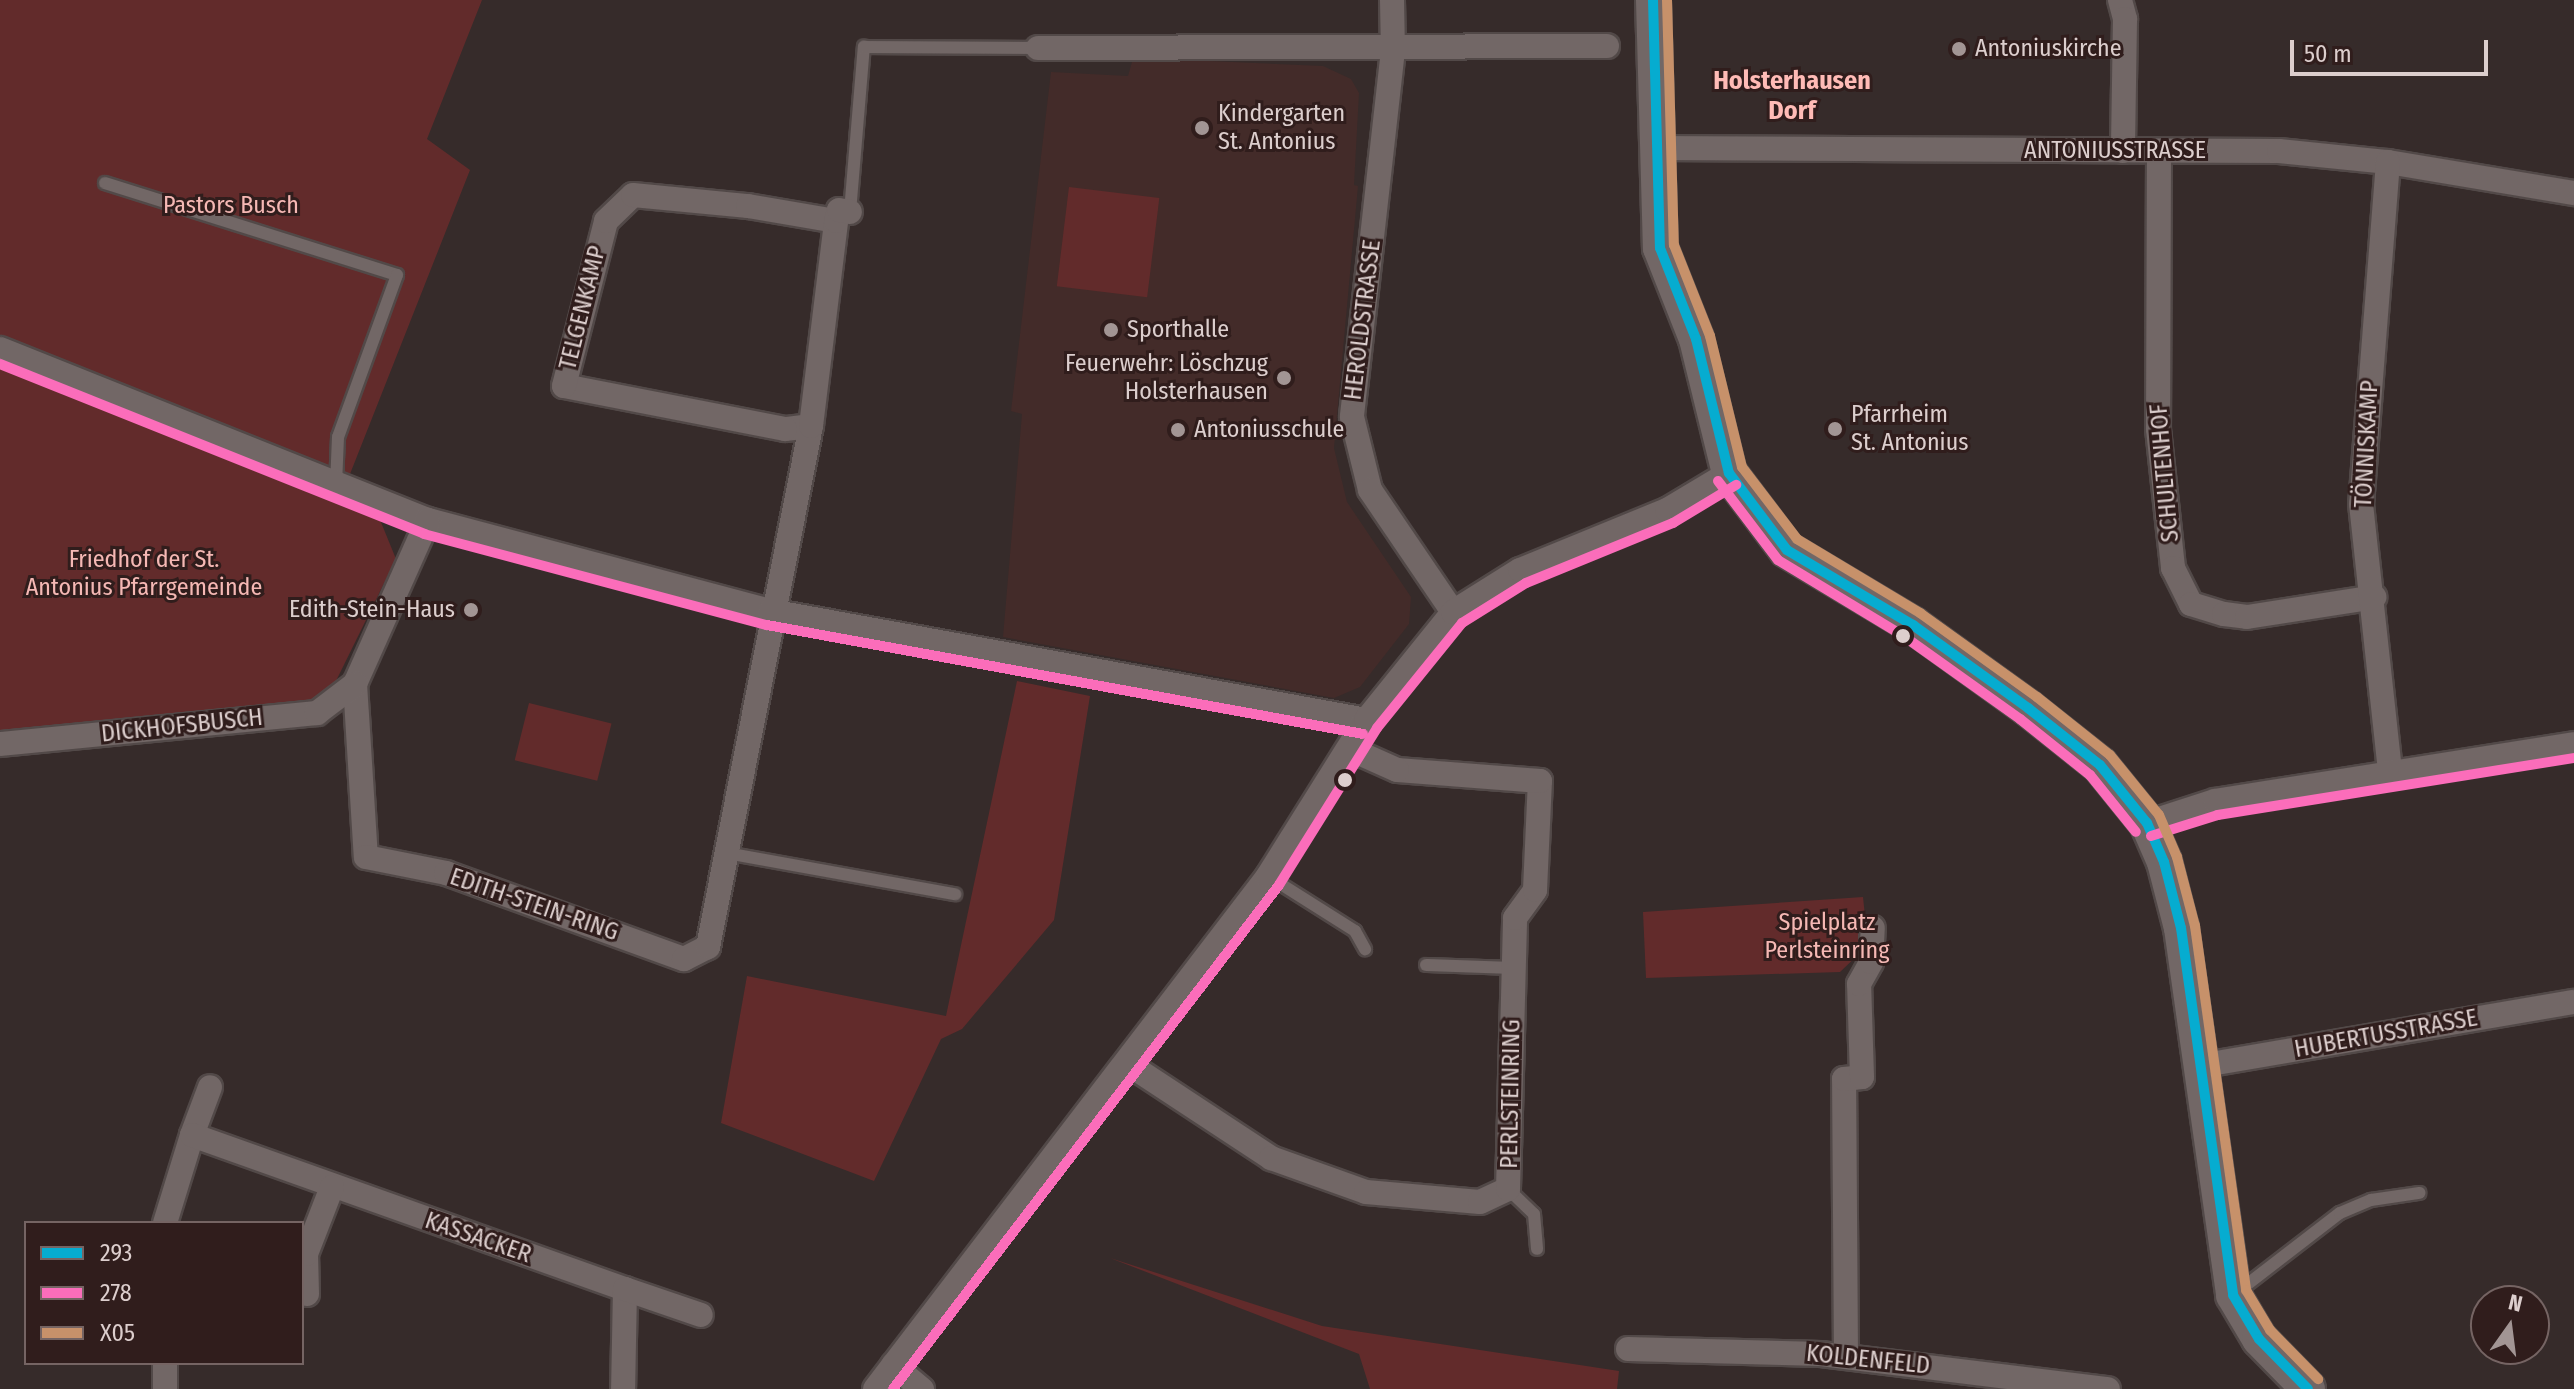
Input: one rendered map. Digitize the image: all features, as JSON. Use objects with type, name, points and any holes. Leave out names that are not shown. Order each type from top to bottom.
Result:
[{"type":"main road","points":[[1653,0],[1654,148],[1660,248],[1704,365],[1729,473],[1787,550],[1913,625],[2028,708],[2100,765],[2147,823],[2174,893],[2233,1295],[2259,1339],[2296,1386]]},
{"type":"street","name":"HEROLDSTRASSE","points":[[1392,0],[1393,50],[1352,417],[1370,490],[1453,612]]},
{"type":"street","points":[[2120,0],[2125,19],[2123,151]]},
{"type":"street","points":[[1038,48],[1393,50],[1607,46]]},
{"type":"street","name":"ANTONIUSSTRASSE","points":[[1654,148],[2279,151],[2388,162],[2574,193]]},
{"type":"street","name":"SCHULTENHOF","points":[[2159,151],[2158,429],[2173,568],[2191,604],[2224,614],[2247,617],[2374,597]]},
{"type":"street","name":"TÖNNISKAMP","points":[[2388,162],[2361,504],[2374,597],[2390,773]]},
{"type":"street","name":"TELGENKAMP","points":[[811,426],[785,429],[564,386],[606,221],[633,195],[843,217]]},
{"type":"street","points":[[770,611],[811,426],[843,217]]},
{"type":"street","points":[[0,349],[428,520],[770,611],[1366,720]]},
{"type":"street","points":[[875,1389],[1268,876],[1352,750],[1366,720],[1453,612],[1520,570],[1667,510],[1729,473]]},
{"type":"street","name":"EDITH-STEIN-RING","points":[[428,520],[355,684],[366,857],[446,873],[684,959],[708,947],[770,611]]},
{"type":"street","name":"DICKHOFSBUSCH","points":[[0,744],[317,713],[355,684]]},
{"type":"street","points":[[2147,823],[2215,801],[2574,744]]},
{"type":"street","name":"PERLSTEINRING","points":[[1127,1063],[1271,1158],[1366,1192],[1480,1202],[1508,1189],[1515,918],[1535,890],[1540,781],[1397,770],[1352,750]]},
{"type":"street","points":[[1846,1356],[1844,1079],[1862,1077],[1859,984],[1871,962],[1873,928]]},
{"type":"street","name":"HUBERTUSSTRASSE","points":[[2199,1066],[2574,1002]]},
{"type":"street","points":[[166,1221],[210,1087]]},
{"type":"street","name":"KASSACKER","points":[[192,1135],[701,1315]]},
{"type":"street","points":[[307,1294],[306,1254],[332,1187]]},
{"type":"street","points":[[623,1389],[625,1289]]},
{"type":"street","name":"KOLDENFELD","points":[[1628,1349],[1846,1356],[2108,1389]]},
{"type":"street","points":[[165,1365],[165,1389]]},
{"type":"street","points":[[893,1365],[922,1389]]},
{"type":"lane","points":[[843,217],[864,47],[878,44],[1038,48]]},
{"type":"lane","points":[[105,183],[397,275],[338,437],[336,484]]},
{"type":"lane","points":[[726,853],[955,894]]},
{"type":"lane","points":[[1268,876],[1355,931],[1365,949]]},
{"type":"lane","points":[[1426,965],[1514,968]]},
{"type":"lane","points":[[1508,1189],[1534,1214],[1537,1249]]},
{"type":"lane","points":[[2233,1295],[2340,1213],[2371,1200],[2419,1193]]},
{"type":"shaded area","name":"Antoniusschule","points":[[1141,58],[1323,66],[1351,79],[1359,93],[1354,185],[1358,186],[1334,448],[1347,502],[1411,597],[1409,624],[1360,687],[1334,698],[1003,637],[1022,414],[1011,411],[1051,72],[1128,76],[1132,62]]},
{"type":"green space","name":"Pastors Busch","points":[[0,0],[482,0],[427,139],[470,170],[350,474],[0,336]]},
{"type":"green space","points":[[1069,187],[1159,198],[1147,297],[1057,286]]},
{"type":"green space","name":"Friedhof der St. Antonius Pfarrgemeinde","points":[[0,363],[376,510],[396,559],[335,683],[307,704],[0,733]]},
{"type":"green space","points":[[1017,681],[1090,696],[1054,920],[962,1029],[941,1039],[874,1181],[721,1123],[747,976],[946,1016]]},
{"type":"green space","points":[[529,703],[611,724],[597,781],[515,760]]},
{"type":"green space","name":"Spielplatz Perlsteinring","points":[[1863,897],[1867,935],[1862,951],[1840,972],[1646,978],[1643,912]]},
{"type":"green space","points":[[1110,1258],[1322,1326],[1619,1371],[1617,1389],[1370,1389],[1359,1354]]},
{"type":"transit line","name":"293","points":[[1653,0],[1660,248],[1696,339],[1729,473],[1787,550],[1913,625],[2028,708],[2100,765],[2147,823],[2164,862],[2181,928],[2233,1295],[2259,1339],[2308,1389]]},
{"type":"transit line","name":"X05","points":[[1667,0],[1674,245],[1710,336],[1742,467],[1797,539],[1920,613],[2037,697],[2110,755],[2159,815],[2177,857],[2195,926],[2246,1290],[2270,1330],[2318,1379]]},
{"type":"transit line","name":"278","points":[[0,364],[424,534],[767,625],[1363,734]]},
{"type":"transit line","name":"278","points":[[1718,481],[1778,560],[1905,637],[2020,719],[2090,775],[2136,832]]},
{"type":"transit line","name":"278","points":[[893,1389],[1279,885],[1377,728],[1462,623],[1526,583],[1673,523],[1736,485]]},
{"type":"transit line","name":"278","points":[[2151,836],[2218,815],[2574,758]]},
{"type":"place","name":"Antoniuskirche","points":[[1959,49]]},
{"type":"place","name":"Kindergarten St. Antonius","points":[[1202,128]]},
{"type":"place","name":"Sporthalle","points":[[1111,330]]},
{"type":"place","name":"Feuerwehr: Löschzug Holsterhausen","points":[[1284,378]]},
{"type":"place","name":"Pfarrheim St. Antonius","points":[[1835,429]]},
{"type":"place","name":"Antoniusschule","points":[[1178,430]]},
{"type":"place","name":"Edith-Stein-Haus","points":[[471,610]]},
{"type":"district","name":"Holsterhausen Dorf","points":[[1792,96]]}]
